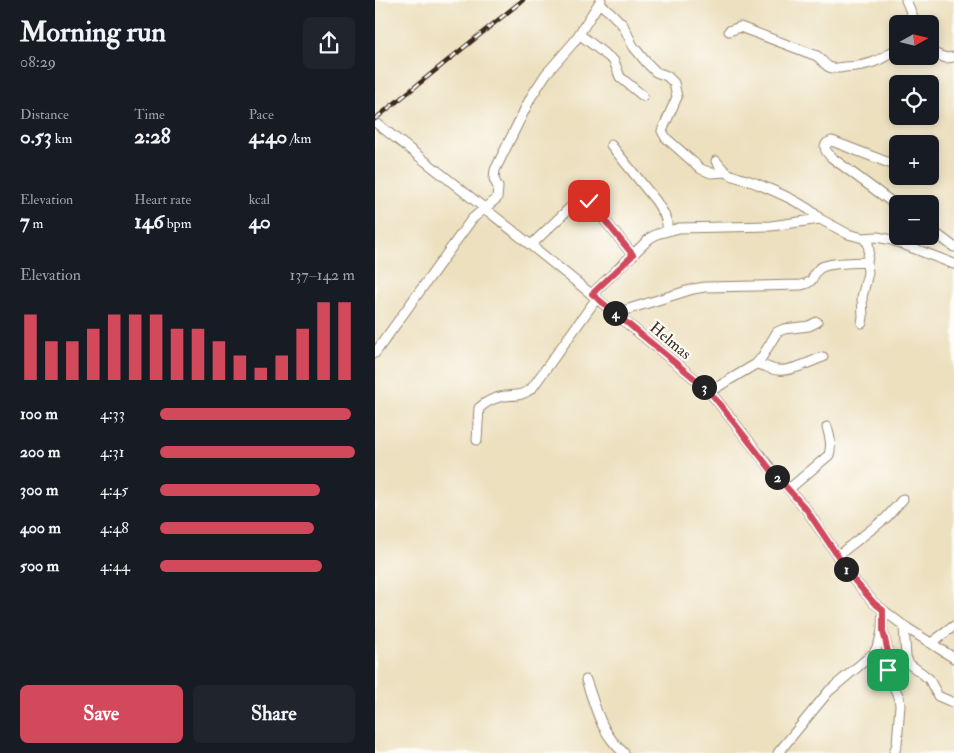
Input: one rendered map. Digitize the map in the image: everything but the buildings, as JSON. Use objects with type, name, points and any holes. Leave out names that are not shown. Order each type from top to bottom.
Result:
[{"type":"street","points":[[906,0],[913,15]]},
{"type":"street","points":[[375,352],[473,219],[497,198],[498,187],[493,179],[495,170],[528,103],[553,64],[569,48],[600,1],[623,26],[633,46],[646,62],[656,72],[667,76],[674,83],[677,96],[662,130],[666,138],[701,169],[711,173],[725,172]]},
{"type":"street","points":[[729,31],[740,28],[748,30],[817,56],[828,66],[836,68],[863,66],[889,54]]},
{"type":"street","points":[[579,34],[615,61],[620,77],[643,96]]},
{"type":"street","points":[[939,55],[946,58],[954,57]]},
{"type":"street","name":"Helmas","points":[[375,122],[595,296],[709,392],[771,470],[806,509],[854,580],[874,603],[904,626],[954,658]]},
{"type":"street","points":[[889,163],[832,141],[825,146],[825,151],[831,157],[889,200]]},
{"type":"street","points":[[611,145],[656,201],[667,222],[667,231]]},
{"type":"street","points":[[716,161],[725,172],[734,177],[753,182],[807,207],[821,219],[848,234],[863,238],[877,237],[892,240],[954,264]]},
{"type":"street","points":[[531,245],[579,199],[586,198],[633,255]]},
{"type":"street","points":[[477,440],[479,408],[485,403],[503,396],[519,396],[527,393],[595,296],[650,238],[679,228],[771,226],[821,219]]},
{"type":"street","points":[[939,235],[954,246]]},
{"type":"street","points":[[862,323],[862,297],[868,273],[869,251],[868,243],[863,238]]},
{"type":"street","points":[[616,313],[693,288],[806,284],[812,281],[821,267],[867,262]]},
{"type":"street","points":[[709,392],[756,364],[777,332],[793,327],[802,328],[817,322]]},
{"type":"street","points":[[756,364],[780,371],[799,366],[823,356]]},
{"type":"street","points":[[789,490],[829,455],[831,447],[827,427]]},
{"type":"street","points":[[837,556],[886,518],[903,499]]},
{"type":"street","points":[[883,610],[883,631],[889,656],[888,670],[890,680],[899,697],[900,705],[897,744],[894,753]]},
{"type":"street","points":[[904,626],[906,657],[909,664],[929,679],[939,696],[954,703]]},
{"type":"street","points":[[931,643],[954,626]]},
{"type":"street","points":[[778,753],[829,691],[874,652],[883,631]]},
{"type":"street","points":[[586,680],[599,720],[607,735],[624,753]]},
{"type":"railway","points":[[375,119],[523,0]]},
{"type":"route","points":[[589,201],[633,255],[592,294],[706,388],[771,470],[806,509],[854,580],[874,603],[883,610],[883,631],[889,656],[888,670]]}]
